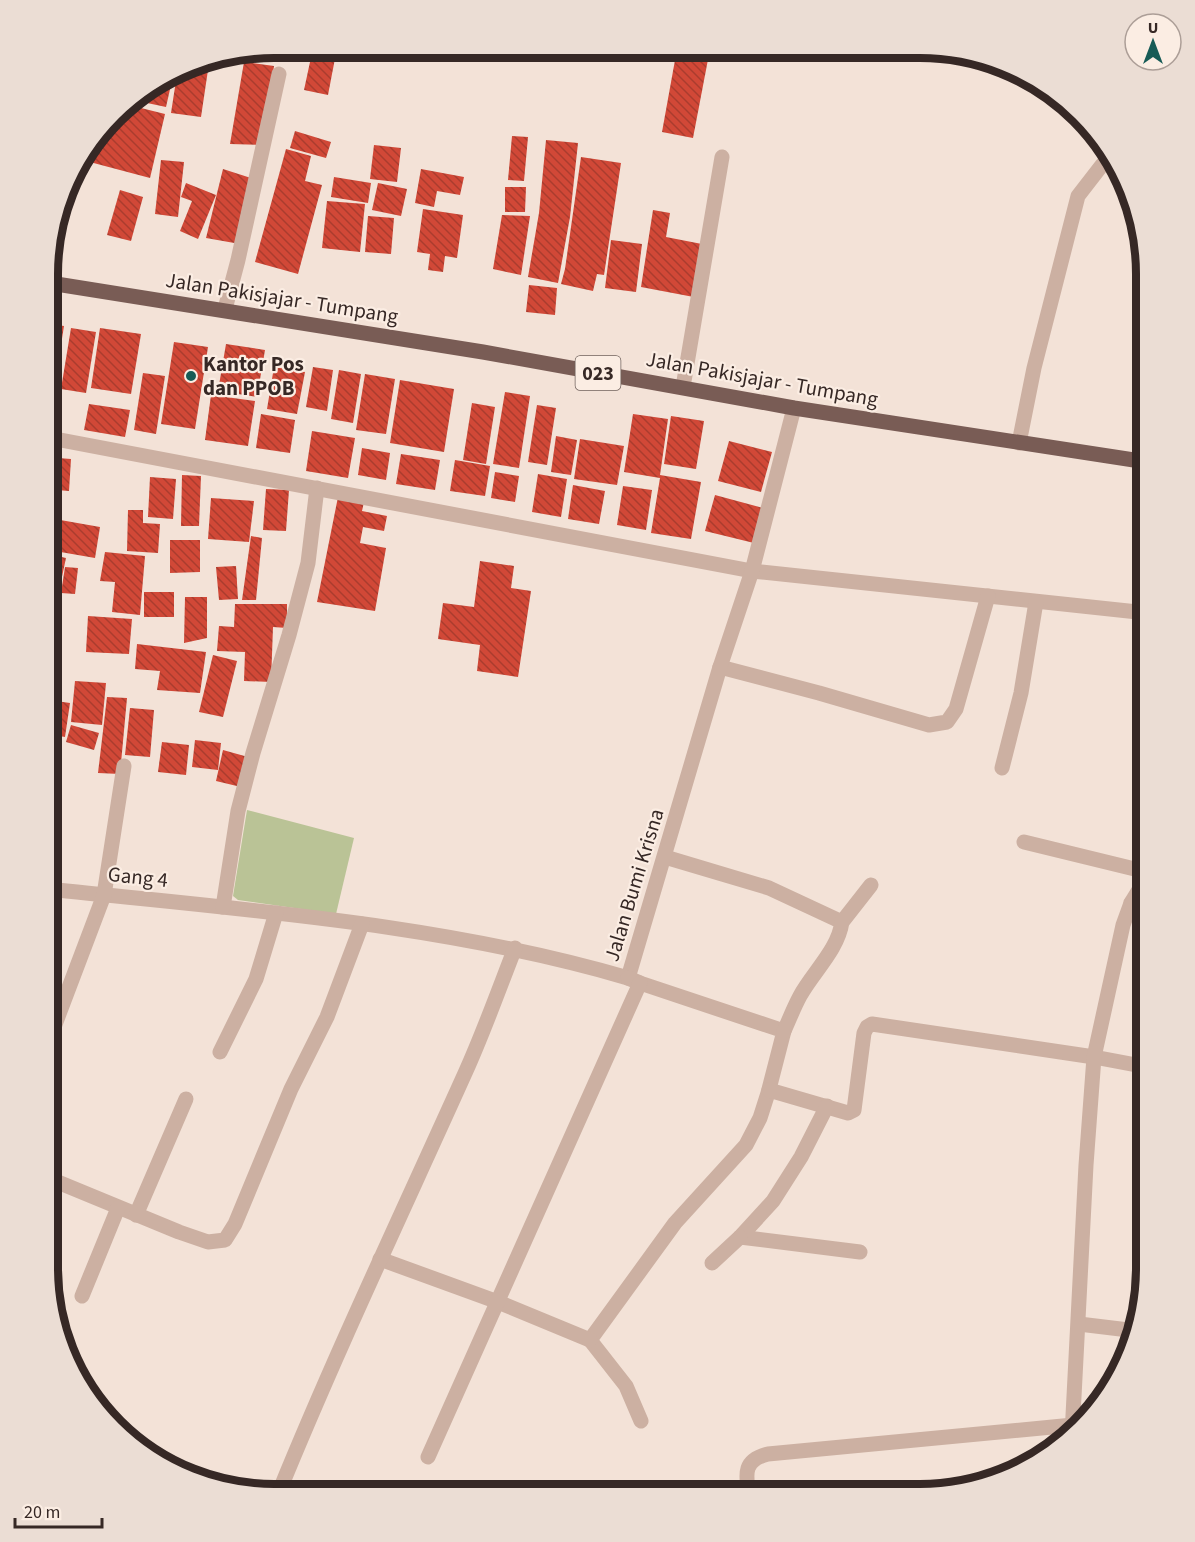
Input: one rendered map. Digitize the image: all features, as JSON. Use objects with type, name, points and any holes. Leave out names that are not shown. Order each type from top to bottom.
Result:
[{"type":"main road","name":"Jalan Pakisjajar - Tumpang","points":[[58,284],[225,309],[794,408],[1136,460]]},
{"type":"street","points":[[225,309],[279,74]]},
{"type":"street","points":[[683,387],[722,158]]},
{"type":"street","points":[[1019,443],[1034,368],[1078,196],[1106,163]]},
{"type":"street","name":"Jalan Bumi Krisna","points":[[223,907],[362,924],[515,948],[634,981],[665,857],[720,667],[752,571],[794,408]]},
{"type":"street","points":[[58,439],[752,571],[1136,612]]},
{"type":"street","points":[[223,907],[238,811],[308,563],[317,488]]},
{"type":"street","points":[[720,667],[819,693],[929,726],[947,722],[956,709],[988,596]]},
{"type":"street","points":[[1002,768],[1021,693],[1036,602]]},
{"type":"street","points":[[58,1017],[104,895],[124,766]]},
{"type":"street","points":[[1024,842],[1136,869]]},
{"type":"street","points":[[665,857],[769,888],[842,922]]},
{"type":"street","points":[[590,1340],[675,1223],[746,1145],[760,1118],[784,1031],[800,995],[834,944],[842,922],[871,885]]},
{"type":"street","name":"Gang 4","points":[[58,890],[223,907]]},
{"type":"street","points":[[1074,1419],[1086,1165],[1094,1057],[1123,925],[1136,895]]},
{"type":"street","points":[[1131,903],[1136,905]]},
{"type":"street","points":[[220,1052],[256,979],[276,913]]},
{"type":"street","points":[[58,1182],[208,1242],[225,1240],[235,1224],[291,1089],[327,1017],[362,924]]},
{"type":"street","points":[[282,1484],[306,1425],[467,1069],[515,948]]},
{"type":"street","points":[[428,1457],[498,1302],[634,981],[784,1031]]},
{"type":"street","points":[[769,1089],[848,1113],[854,1110],[864,1033],[872,1024],[1136,1065]]},
{"type":"street","points":[[136,1215],[186,1099]]},
{"type":"street","points":[[712,1263],[773,1201],[801,1156],[827,1106]]},
{"type":"street","points":[[82,1296],[118,1208]]},
{"type":"street","points":[[740,1237],[860,1252]]},
{"type":"street","points":[[380,1259],[498,1302],[590,1340],[626,1386],[640,1421]]},
{"type":"street","points":[[1079,1324],[1127,1329]]},
{"type":"street","points":[[747,1484],[745,1477],[747,1468],[760,1456],[768,1454],[1062,1431]]},
{"type":"green space","points":[[247,810],[354,838],[336,914],[238,900],[233,896]]},
{"type":"building","points":[[311,58],[335,58],[328,95],[304,90]]},
{"type":"building","points":[[675,58],[708,58],[693,138],[662,132]]},
{"type":"building","points":[[244,62],[274,66],[262,145],[230,144]]},
{"type":"building","points":[[208,70],[201,117],[171,113],[176,83]]},
{"type":"building","points":[[171,85],[166,107],[144,102]]},
{"type":"building","points":[[138,107],[165,114],[150,178],[90,162],[112,132]]},
{"type":"building","points":[[295,131],[331,142],[326,158],[290,148]]},
{"type":"building","points":[[512,136],[528,137],[524,181],[508,180]]},
{"type":"building","points":[[546,140],[578,143],[570,217],[558,283],[528,277],[539,213]]},
{"type":"building","points":[[374,145],[401,148],[397,182],[370,179]]},
{"type":"building","points":[[286,149],[311,156],[305,181],[322,185],[298,274],[255,262]]},
{"type":"building","points":[[581,157],[621,163],[604,275],[597,274],[593,291],[561,284]]},
{"type":"building","points":[[161,160],[184,162],[178,217],[155,214]]},
{"type":"building","points":[[223,169],[254,179],[240,244],[206,238]]},
{"type":"building","points":[[421,169],[464,177],[460,195],[437,191],[434,207],[415,203]]},
{"type":"building","points":[[334,177],[371,183],[368,203],[331,197]]},
{"type":"building","points":[[186,183],[216,195],[198,239],[180,231],[192,201],[181,197]]},
{"type":"building","points":[[378,183],[407,189],[401,216],[372,210]]},
{"type":"building","points":[[505,187],[526,187],[525,212],[505,212]]},
{"type":"building","points":[[120,190],[143,197],[131,241],[107,235]]},
{"type":"building","points":[[327,201],[365,204],[360,252],[322,248]]},
{"type":"building","points":[[423,209],[463,215],[457,258],[445,256],[443,272],[428,270],[430,254],[417,252]]},
{"type":"building","points":[[653,210],[670,213],[666,237],[707,245],[699,298],[641,287]]},
{"type":"building","points":[[502,215],[530,216],[521,275],[493,269]]},
{"type":"building","points":[[368,216],[394,218],[391,254],[365,252]]},
{"type":"building","points":[[611,240],[642,244],[636,292],[605,288]]},
{"type":"building","points":[[529,285],[557,288],[555,315],[526,312]]},
{"type":"building","points":[[58,325],[64,326],[58,364]]},
{"type":"building","points":[[71,328],[96,332],[86,393],[61,389]]},
{"type":"building","points":[[100,328],[141,334],[131,394],[91,388]]},
{"type":"building","points":[[174,342],[208,347],[195,429],[161,424]]},
{"type":"building","points":[[226,344],[265,350],[257,397],[218,391]]},
{"type":"building","points":[[274,367],[305,372],[297,414],[267,409]]},
{"type":"building","points":[[313,367],[333,370],[327,411],[306,407]]},
{"type":"building","points":[[339,370],[361,374],[353,423],[331,419]]},
{"type":"building","points":[[143,373],[165,376],[156,434],[134,430]]},
{"type":"building","points":[[365,374],[395,379],[386,434],[356,430]]},
{"type":"building","points":[[400,380],[454,389],[444,452],[390,443]]},
{"type":"building","points":[[505,392],[530,396],[519,468],[493,464]]},
{"type":"building","points":[[211,395],[255,401],[248,446],[205,440]]},
{"type":"building","points":[[472,403],[495,407],[486,464],[463,460]]},
{"type":"building","points":[[89,404],[130,410],[125,437],[84,430]]},
{"type":"building","points":[[537,405],[556,408],[547,465],[528,462]]},
{"type":"building","points":[[261,414],[295,420],[290,453],[256,448]]},
{"type":"building","points":[[633,414],[668,419],[660,475],[701,482],[691,539],[651,533],[660,478],[624,472]]},
{"type":"building","points":[[671,416],[704,421],[696,469],[664,464]]},
{"type":"building","points":[[312,431],[355,438],[348,478],[306,471]]},
{"type":"building","points":[[556,436],[577,440],[571,475],[551,472]]},
{"type":"building","points":[[580,439],[624,446],[617,485],[574,479]]},
{"type":"building","points":[[729,441],[772,452],[761,492],[718,481]]},
{"type":"building","points":[[362,448],[390,453],[386,480],[358,475]]},
{"type":"building","points":[[401,454],[440,460],[435,490],[396,484]]},
{"type":"building","points":[[58,458],[71,459],[69,491],[58,490]]},
{"type":"building","points":[[455,460],[490,466],[485,496],[450,491]]},
{"type":"building","points":[[495,472],[519,476],[515,502],[491,498]]},
{"type":"building","points":[[538,474],[567,479],[561,517],[532,512]]},
{"type":"building","points":[[182,475],[201,476],[199,526],[181,526]]},
{"type":"building","points":[[150,477],[176,479],[173,519],[148,517]]},
{"type":"building","points":[[573,485],[605,491],[599,524],[568,519]]},
{"type":"building","points":[[623,486],[652,490],[646,530],[617,525]]},
{"type":"building","points":[[266,489],[289,490],[286,531],[263,530]]},
{"type":"building","points":[[715,495],[763,508],[754,543],[705,531]]},
{"type":"building","points":[[338,497],[364,502],[362,511],[387,516],[384,531],[363,527],[360,543],[386,548],[375,611],[317,602]]},
{"type":"building","points":[[211,498],[254,501],[249,542],[208,539]]},
{"type":"building","points":[[128,510],[143,510],[143,523],[160,524],[158,553],[127,551]]},
{"type":"building","points":[[58,520],[100,527],[95,558],[58,552]]},
{"type":"building","points":[[251,536],[262,538],[256,600],[242,600]]},
{"type":"building","points":[[170,540],[200,540],[200,572],[170,573]]},
{"type":"building","points":[[105,552],[145,556],[140,615],[112,612],[115,582],[100,581]]},
{"type":"building","points":[[58,556],[66,558],[58,595]]},
{"type":"building","points":[[480,561],[514,566],[511,588],[531,591],[518,677],[477,671],[480,645],[438,639],[443,603],[474,607]]},
{"type":"building","points":[[236,566],[238,599],[219,600],[216,567]]},
{"type":"building","points":[[65,567],[78,568],[75,594],[61,593]]},
{"type":"building","points":[[144,592],[174,592],[174,617],[144,617]]},
{"type":"building","points":[[185,597],[207,597],[207,638],[184,643]]},
{"type":"building","points":[[235,604],[287,604],[287,628],[273,627],[271,682],[244,681],[245,652],[217,651],[219,626],[234,627]]},
{"type":"building","points":[[88,616],[132,619],[129,654],[86,652]]},
{"type":"building","points":[[137,644],[206,652],[200,693],[157,690],[160,671],[135,669]]},
{"type":"building","points":[[213,655],[237,661],[223,717],[199,712]]},
{"type":"building","points":[[75,681],[106,683],[102,725],[71,722]]},
{"type":"building","points":[[107,697],[127,698],[120,774],[98,773]]},
{"type":"building","points":[[58,701],[70,703],[65,737],[58,736]]},
{"type":"building","points":[[130,708],[154,710],[150,757],[125,755]]},
{"type":"building","points":[[71,725],[99,733],[94,750],[66,742]]},
{"type":"building","points":[[195,740],[221,743],[218,770],[192,767]]},
{"type":"building","points":[[162,742],[189,745],[186,775],[158,772]]},
{"type":"building","points":[[223,750],[248,757],[241,787],[216,781]]},
{"type":"place","name":"Kantor Pos dan PPOB","points":[[191,376]]}]
